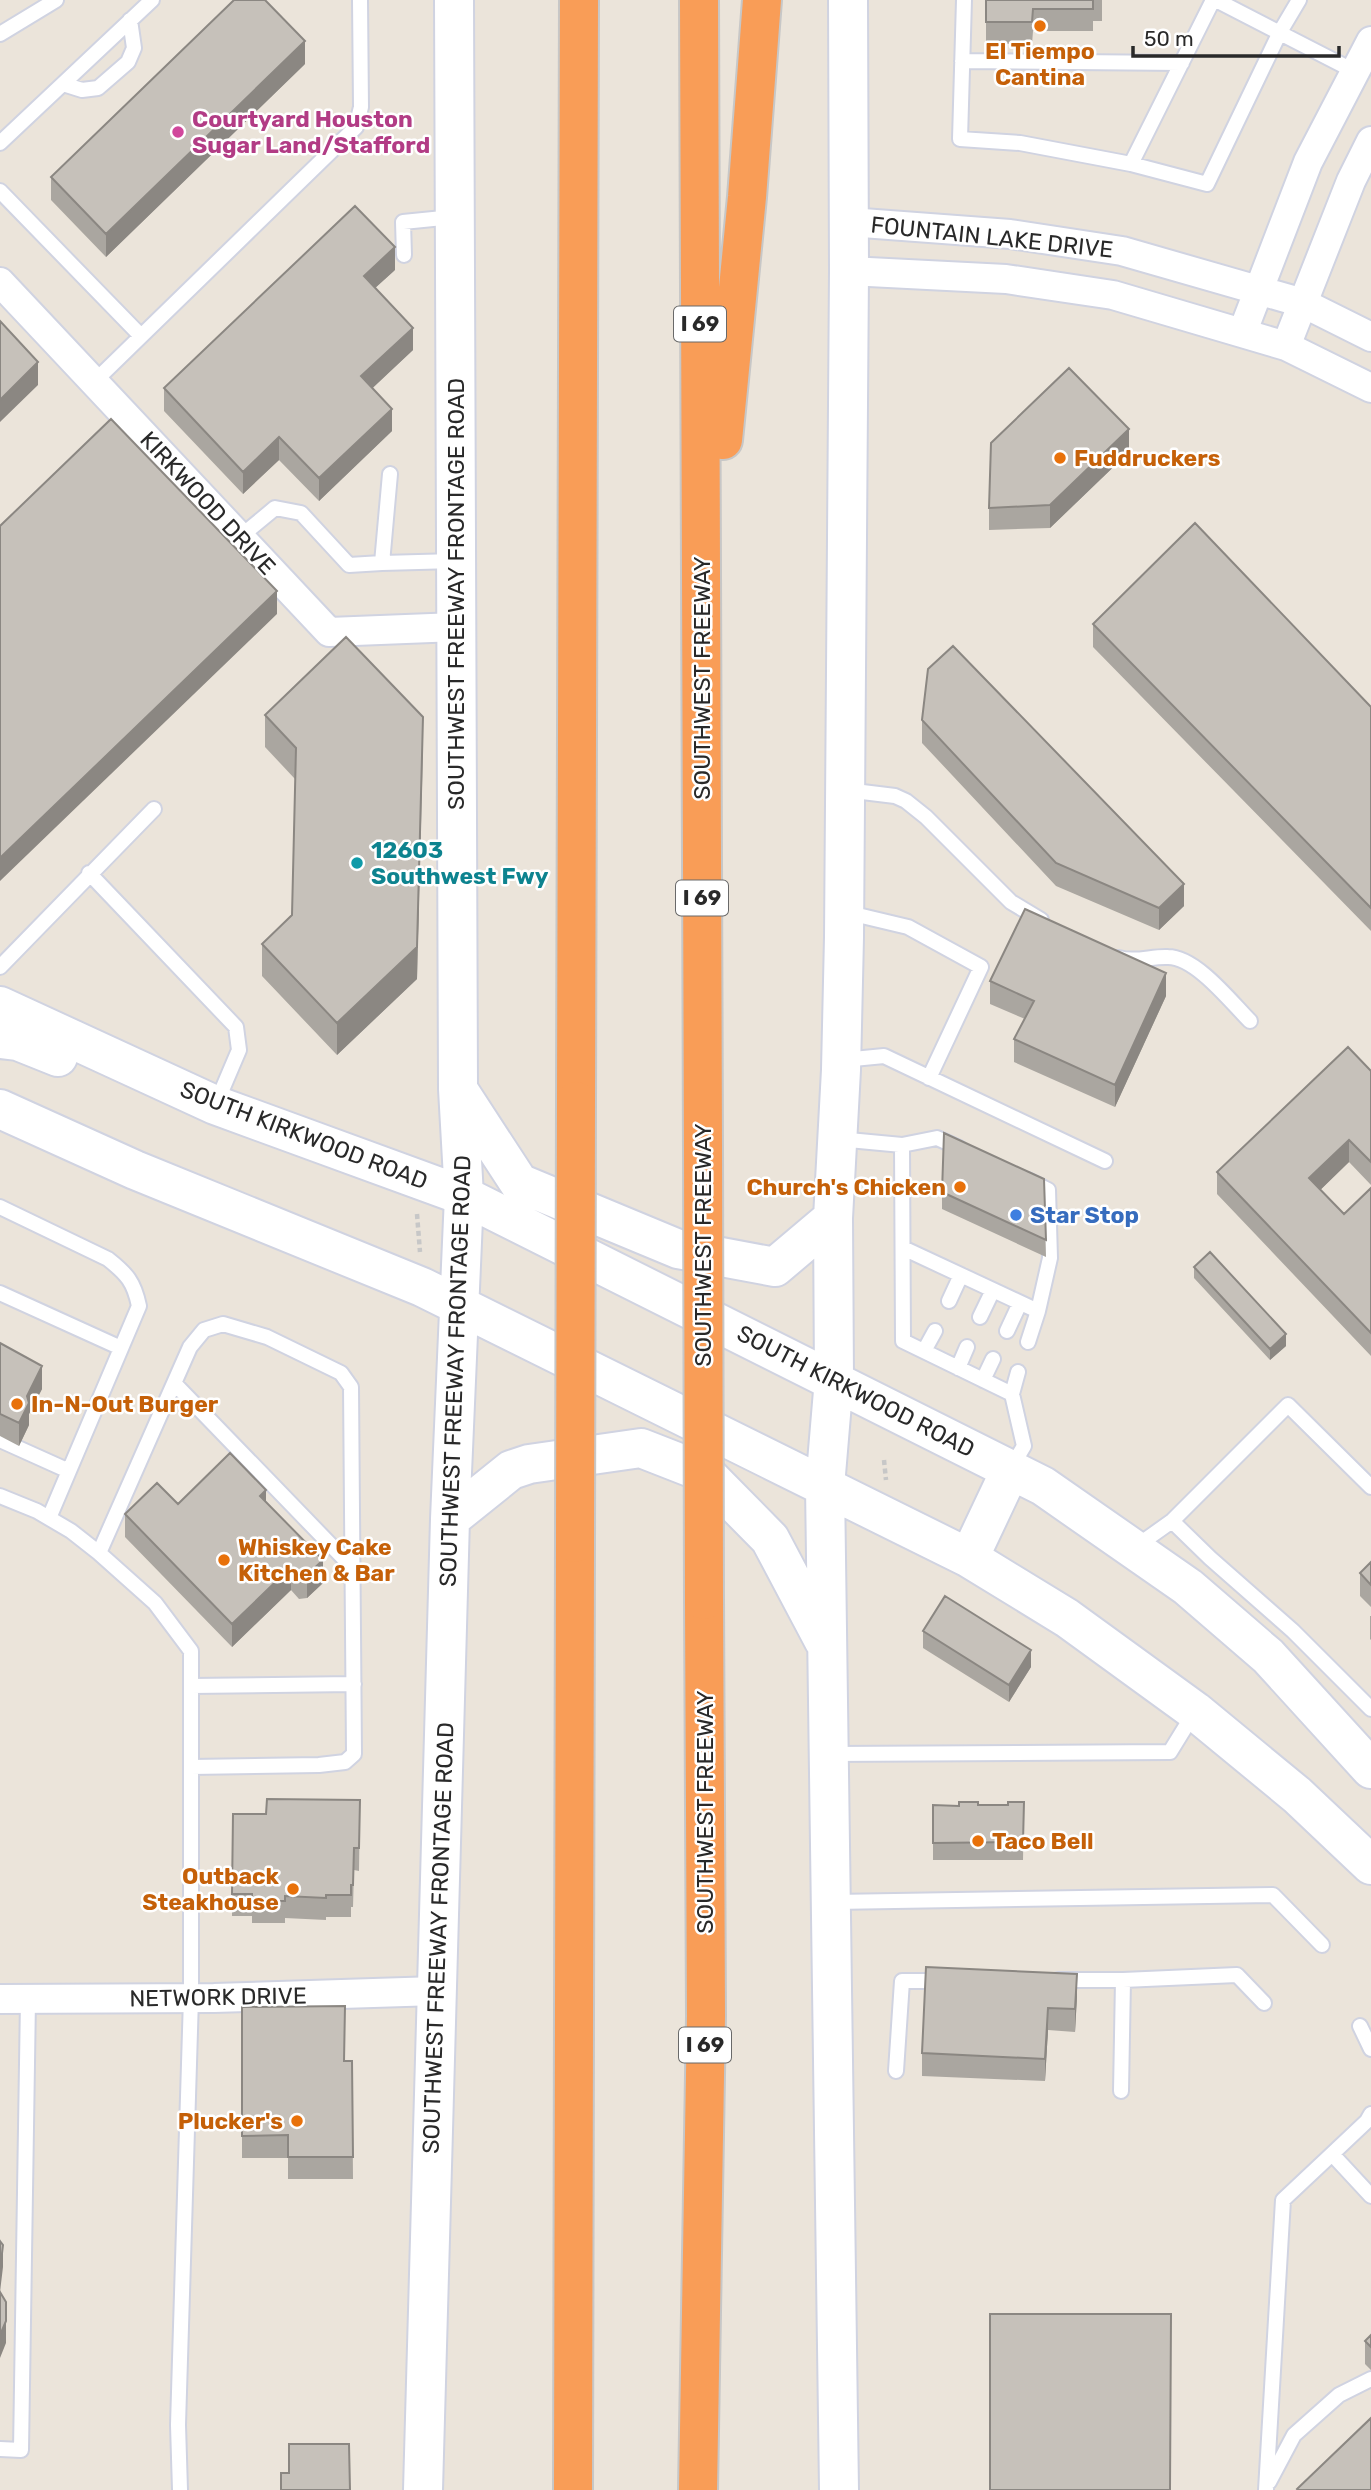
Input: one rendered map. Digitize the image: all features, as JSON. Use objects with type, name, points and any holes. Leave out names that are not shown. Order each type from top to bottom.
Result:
[{"type":"highway","points":[[573,2490],[579,0]]},
{"type":"highway","name":"SOUTHWEST FREEWAY","points":[[698,2490],[706,2016],[699,0]]},
{"type":"highway","points":[[702,648],[746,211],[762,0]]},
{"type":"main road","name":"SOUTHWEST FREEWAY FRONTAGE ROAD","points":[[423,2490],[450,1519],[464,1196],[458,1089],[454,0]]},
{"type":"main road","points":[[839,2490],[825,1486],[834,1380],[833,1218],[841,1060],[844,912],[849,271],[848,0]]},
{"type":"main road","name":"SOUTH KIRKWOOD ROAD","points":[[0,1006],[215,1105],[464,1196],[1043,1486],[1188,1587],[1268,1656],[1371,1769]]},
{"type":"main road","points":[[0,1039],[18,1041],[88,1068],[121,1063]]},
{"type":"main road","points":[[458,1089],[519,1183],[678,1249],[775,1267],[833,1218]]},
{"type":"main road","points":[[0,1109],[135,1170],[408,1280],[970,1558],[1067,1618],[1195,1711],[1297,1796],[1371,1865]]},
{"type":"main road","points":[[450,1519],[511,1470],[528,1464],[641,1448],[705,1473],[770,1539],[827,1646]]},
{"type":"main road","points":[[970,1558],[1011,1469]]},
{"type":"street","points":[[1242,331],[1308,162],[1362,76],[1371,41]]},
{"type":"street","points":[[1286,346],[1351,181],[1371,141]]},
{"type":"street","name":"FOUNTAIN LAKE DRIVE","points":[[849,222],[1010,234],[1122,251],[1303,303],[1371,337]]},
{"type":"street","name":"FOUNTAIN LAKE DRIVE","points":[[849,271],[1006,279],[1100,293],[1242,331],[1286,346],[1371,388]]},
{"type":"street","name":"KIRKWOOD DRIVE","points":[[0,282],[330,632],[457,627]]},
{"type":"street","name":"NETWORK DRIVE","points":[[0,1999],[437,1992]]},
{"type":"lane","points":[[0,34],[56,0]]},
{"type":"lane","points":[[0,144],[152,0]]},
{"type":"lane","points":[[94,382],[356,127],[360,107],[360,0]]},
{"type":"lane","points":[[964,0],[960,139],[1020,143],[1131,164],[1207,184],[1280,32],[1299,0]]},
{"type":"lane","points":[[1131,164],[1215,0],[1362,76]]},
{"type":"lane","points":[[63,84],[82,90],[98,88],[116,74],[128,62],[134,48],[130,20]]},
{"type":"lane","points":[[962,61],[1182,63]]},
{"type":"lane","points":[[0,191],[141,336]]},
{"type":"lane","points":[[404,255],[403,222],[455,216]]},
{"type":"lane","points":[[382,563],[390,474]]},
{"type":"lane","points":[[240,537],[275,508],[301,513],[349,565],[456,561]]},
{"type":"lane","points":[[845,789],[895,796],[906,802],[926,817],[1011,902],[1057,928]]},
{"type":"lane","points":[[0,967],[154,809]]},
{"type":"lane","points":[[89,873],[236,1027],[239,1050],[215,1105]]},
{"type":"lane","points":[[844,912],[908,927],[981,967],[929,1077]]},
{"type":"lane","points":[[1110,954],[1128,961],[1172,957],[1184,960],[1206,977],[1250,1021]]},
{"type":"lane","points":[[841,1060],[884,1056],[1105,1161]]},
{"type":"lane","points":[[837,1139],[902,1145],[937,1138],[974,1155]]},
{"type":"lane","points":[[902,1145],[903,1341],[1012,1394]]},
{"type":"lane","points":[[1011,1172],[1048,1190],[1050,1258],[1028,1342]]},
{"type":"lane","points":[[0,1207],[108,1259],[124,1271],[135,1288],[139,1306],[49,1518]]},
{"type":"lane","points":[[903,1248],[1038,1311]]},
{"type":"lane","points":[[949,1301],[961,1275]]},
{"type":"lane","points":[[980,1317],[993,1290]]},
{"type":"lane","points":[[0,1293],[121,1348]]},
{"type":"lane","points":[[1007,1331],[1020,1303]]},
{"type":"lane","points":[[99,1553],[190,1347],[204,1330],[223,1324],[267,1337],[341,1373],[351,1387],[354,1754],[345,1762],[319,1765],[191,1767]]},
{"type":"lane","points":[[924,1351],[934,1331]]},
{"type":"lane","points":[[957,1367],[967,1347]]},
{"type":"lane","points":[[983,1380],[993,1359]]},
{"type":"lane","points":[[1011,1469],[1024,1446],[1012,1394],[1018,1372]]},
{"type":"lane","points":[[174,1383],[353,1568]]},
{"type":"lane","points":[[1132,1549],[1172,1521],[1288,1405],[1371,1487]]},
{"type":"lane","points":[[0,1440],[69,1471]]},
{"type":"lane","points":[[0,1496],[49,1518],[99,1553],[155,1604],[191,1651],[191,1998],[178,2424],[180,2490]]},
{"type":"lane","points":[[1172,1521],[1293,1631],[1371,1709]]},
{"type":"lane","points":[[191,1686],[354,1684]]},
{"type":"lane","points":[[828,1754],[1170,1752],[1195,1711]]},
{"type":"lane","points":[[830,1902],[1273,1895],[1322,1945]]},
{"type":"lane","points":[[1040,1980],[1123,1980],[1237,1975],[1264,2003]]},
{"type":"lane","points":[[1121,2091],[1123,1980]]},
{"type":"lane","points":[[896,2071],[902,1981],[957,1981]]},
{"type":"lane","points":[[0,2449],[21,2450],[28,1999]]},
{"type":"lane","points":[[1360,2026],[1371,2049]]},
{"type":"lane","points":[[1266,2488],[1283,2200],[1367,2121],[1371,2114]]},
{"type":"lane","points":[[1332,2154],[1371,2196]]},
{"type":"lane","points":[[1266,2488],[1294,2435],[1339,2395],[1371,2379]]},
{"type":"path","points":[[417,1214],[420,1253]]},
{"type":"building","name":"Courtyard Houston Sugar Land/Stafford","points":[[234,0],[265,0],[305,41],[106,234],[51,177]]},
{"type":"building","points":[[986,0],[1093,0],[1093,9],[1033,9],[1032,22],[986,22]]},
{"type":"building","points":[[355,206],[395,247],[364,276],[413,328],[361,376],[392,409],[319,478],[279,437],[243,472],[164,388]]},
{"type":"building","points":[[0,321],[38,362],[0,400]]},
{"type":"building","name":"Fuddruckers","points":[[1069,368],[1129,429],[1050,505],[989,508],[991,443]]},
{"type":"building","points":[[111,419],[277,591],[0,858],[0,526]]},
{"type":"building","points":[[1195,523],[1371,707],[1371,908],[1093,624]]},
{"type":"building","name":"12603 Southwest Fwy","points":[[346,637],[423,717],[417,947],[337,1023],[262,944],[292,915],[296,748],[265,715]]},
{"type":"building","points":[[953,646],[1184,884],[1159,908],[1056,863],[922,720],[928,669]]},
{"type":"building","points":[[1025,909],[1166,973],[1115,1085],[1014,1039],[1034,1001],[990,981]]},
{"type":"building","points":[[1348,1047],[1371,1071],[1371,1162],[1349,1140],[1309,1178],[1344,1214],[1371,1188],[1371,1333],[1217,1172]]},
{"type":"building","points":[[944,1133],[1044,1179],[1046,1240],[942,1192]]},
{"type":"building","points":[[1210,1252],[1286,1334],[1270,1349],[1194,1267]]},
{"type":"building","points":[[0,1343],[42,1366],[27,1396],[29,1403],[19,1423],[0,1414]]},
{"type":"building","name":"Whiskey Cake Kitchen & Bar","points":[[230,1453],[266,1490],[260,1496],[323,1560],[307,1575],[299,1576],[291,1567],[232,1624],[125,1514],[157,1483],[178,1504]]},
{"type":"building","points":[[1371,1562],[1371,1585],[1360,1573]]},
{"type":"building","points":[[945,1596],[1031,1650],[1009,1685],[923,1631]]},
{"type":"building","name":"Outback Steakhouse","points":[[267,1799],[360,1800],[359,1848],[354,1848],[351,1895],[326,1895],[326,1898],[285,1896],[285,1901],[252,1901],[252,1894],[232,1894],[233,1814],[266,1814]]},
{"type":"building","points":[[959,1802],[1008,1805],[1008,1802],[1024,1802],[1023,1842],[933,1843],[933,1805],[959,1806]]},
{"type":"building","points":[[926,1967],[1077,1974],[1075,2009],[1048,2008],[1045,2059],[922,2053]]},
{"type":"building","name":"Plucker's","points":[[345,2006],[344,2061],[352,2061],[353,2157],[288,2157],[288,2135],[242,2136],[242,2007]]},
{"type":"building","points":[[0,2241],[3,2245],[0,2270]]},
{"type":"building","points":[[0,2292],[6,2302],[6,2321],[0,2335]]},
{"type":"building","points":[[990,2314],[1171,2314],[1170,2490],[990,2490]]},
{"type":"building","points":[[1371,2335],[1371,2347],[1365,2341]]},
{"type":"building","points":[[1371,2418],[1371,2490],[1297,2489]]},
{"type":"building","points":[[289,2444],[349,2444],[350,2490],[281,2490],[281,2473],[289,2473]]},
{"type":"place","name":"El Tiempo Cantina","points":[[1040,26]]},
{"type":"place","name":"Courtyard Houston Sugar Land/Stafford","points":[[178,132]]},
{"type":"place","name":"Fuddruckers","points":[[1060,458]]},
{"type":"place","name":"12603 Southwest Fwy","points":[[357,863]]},
{"type":"place","name":"Church's Chicken","points":[[960,1187]]},
{"type":"place","name":"Star Stop","points":[[1016,1215]]},
{"type":"place","name":"In-N-Out Burger","points":[[17,1404]]},
{"type":"place","name":"Whiskey Cake Kitchen & Bar","points":[[224,1560]]},
{"type":"place","name":"Taco Bell","points":[[978,1841]]},
{"type":"place","name":"Outback Steakhouse","points":[[293,1889]]},
{"type":"place","name":"Plucker's","points":[[297,2121]]}]
